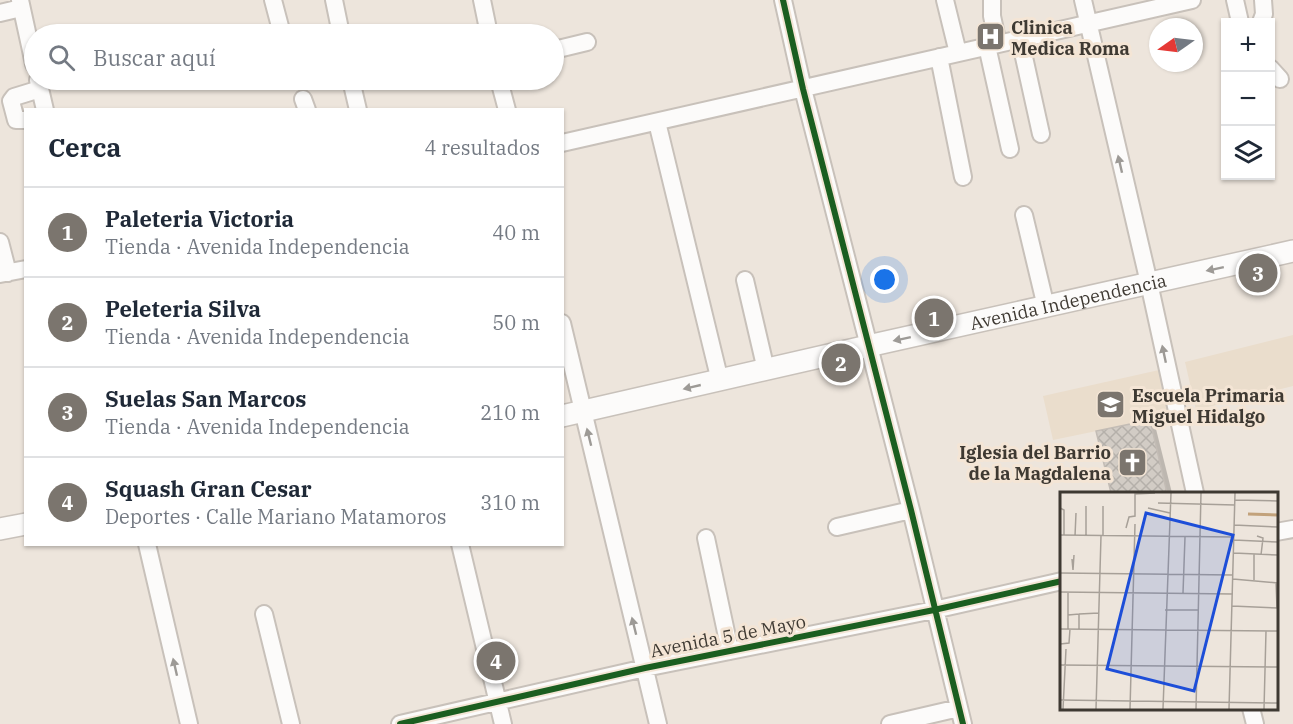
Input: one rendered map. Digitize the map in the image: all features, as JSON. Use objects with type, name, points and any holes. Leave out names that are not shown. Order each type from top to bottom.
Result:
[{"type":"main road","name":"Avenida Independencia","points":[[572,414],[1293,251]]},
{"type":"main road","points":[[0,529],[24,524]]},
{"type":"street","points":[[273,0],[279,24]]},
{"type":"street","points":[[334,0],[339,24]]},
{"type":"street","points":[[482,0],[487,24]]},
{"type":"street","points":[[783,0],[803,89],[911,510],[961,716],[890,724]]},
{"type":"street","points":[[945,0],[958,53]]},
{"type":"street","points":[[992,0],[993,45],[1010,149]]},
{"type":"street","points":[[1083,0],[1195,492]]},
{"type":"street","points":[[1235,0],[1239,18]]},
{"type":"street","points":[[1262,18],[1263,0]]},
{"type":"street","points":[[564,143],[1186,1]]},
{"type":"street","points":[[0,13],[21,4],[25,24]]},
{"type":"street","points":[[1020,39],[1041,134]]},
{"type":"street","points":[[564,48],[587,42]]},
{"type":"street","points":[[939,57],[963,177]]},
{"type":"street","points":[[24,120],[16,120],[10,100],[27,90]]},
{"type":"street","points":[[40,90],[45,108]]},
{"type":"street","points":[[353,90],[358,108]]},
{"type":"street","points":[[502,90],[506,108]]},
{"type":"street","points":[[657,122],[720,381]]},
{"type":"street","points":[[1024,215],[1046,307]]},
{"type":"street","points":[[0,242],[4,273],[24,269]]},
{"type":"street","points":[[745,280],[766,370]]},
{"type":"street","points":[[564,341],[572,414],[645,668],[658,724]]},
{"type":"street","points":[[837,527],[911,510]]},
{"type":"street","points":[[1278,532],[1293,528]]},
{"type":"street","points":[[706,538],[730,651]]},
{"type":"street","points":[[147,546],[189,724]]},
{"type":"street","points":[[460,546],[503,724]]},
{"type":"street","name":"Avenida 5 de Mayo","points":[[408,723],[645,668],[934,610],[1060,581]]},
{"type":"street","points":[[264,614],[291,724]]},
{"type":"street","points":[[1251,709],[1255,724]]},
{"type":"shaded area","points":[[1293,335],[1293,386],[1196,410],[1185,362]]},
{"type":"shaded area","name":"Escuela Primaria Miguel Hidalgo","points":[[1168,368],[1179,414],[1053,440],[1043,396]]},
{"type":"building","name":"Iglesia del Barrio de la Magdalena","points":[[1150,420],[1167,492],[1111,492],[1096,431]]},
{"type":"cycle path","points":[[783,0],[803,89],[911,510],[963,724]]},
{"type":"cycle path","points":[[400,724],[645,668],[934,610],[1060,581]]},
{"type":"place","name":"Clinica Medica Roma","points":[[990,37]]},
{"type":"place","name":"Suelas San Marcos","points":[[1258,273]]},
{"type":"place","name":"Paleteria Victoria","points":[[934,318]]},
{"type":"place","name":"Peleteria Silva","points":[[841,363]]},
{"type":"place","name":"Escuela Primaria Miguel Hidalgo","points":[[1111,405]]},
{"type":"place","name":"Iglesia del Barrio de la Magdalena","points":[[1132,462]]},
{"type":"place","name":"Squash Gran Cesar","points":[[496,661]]}]
